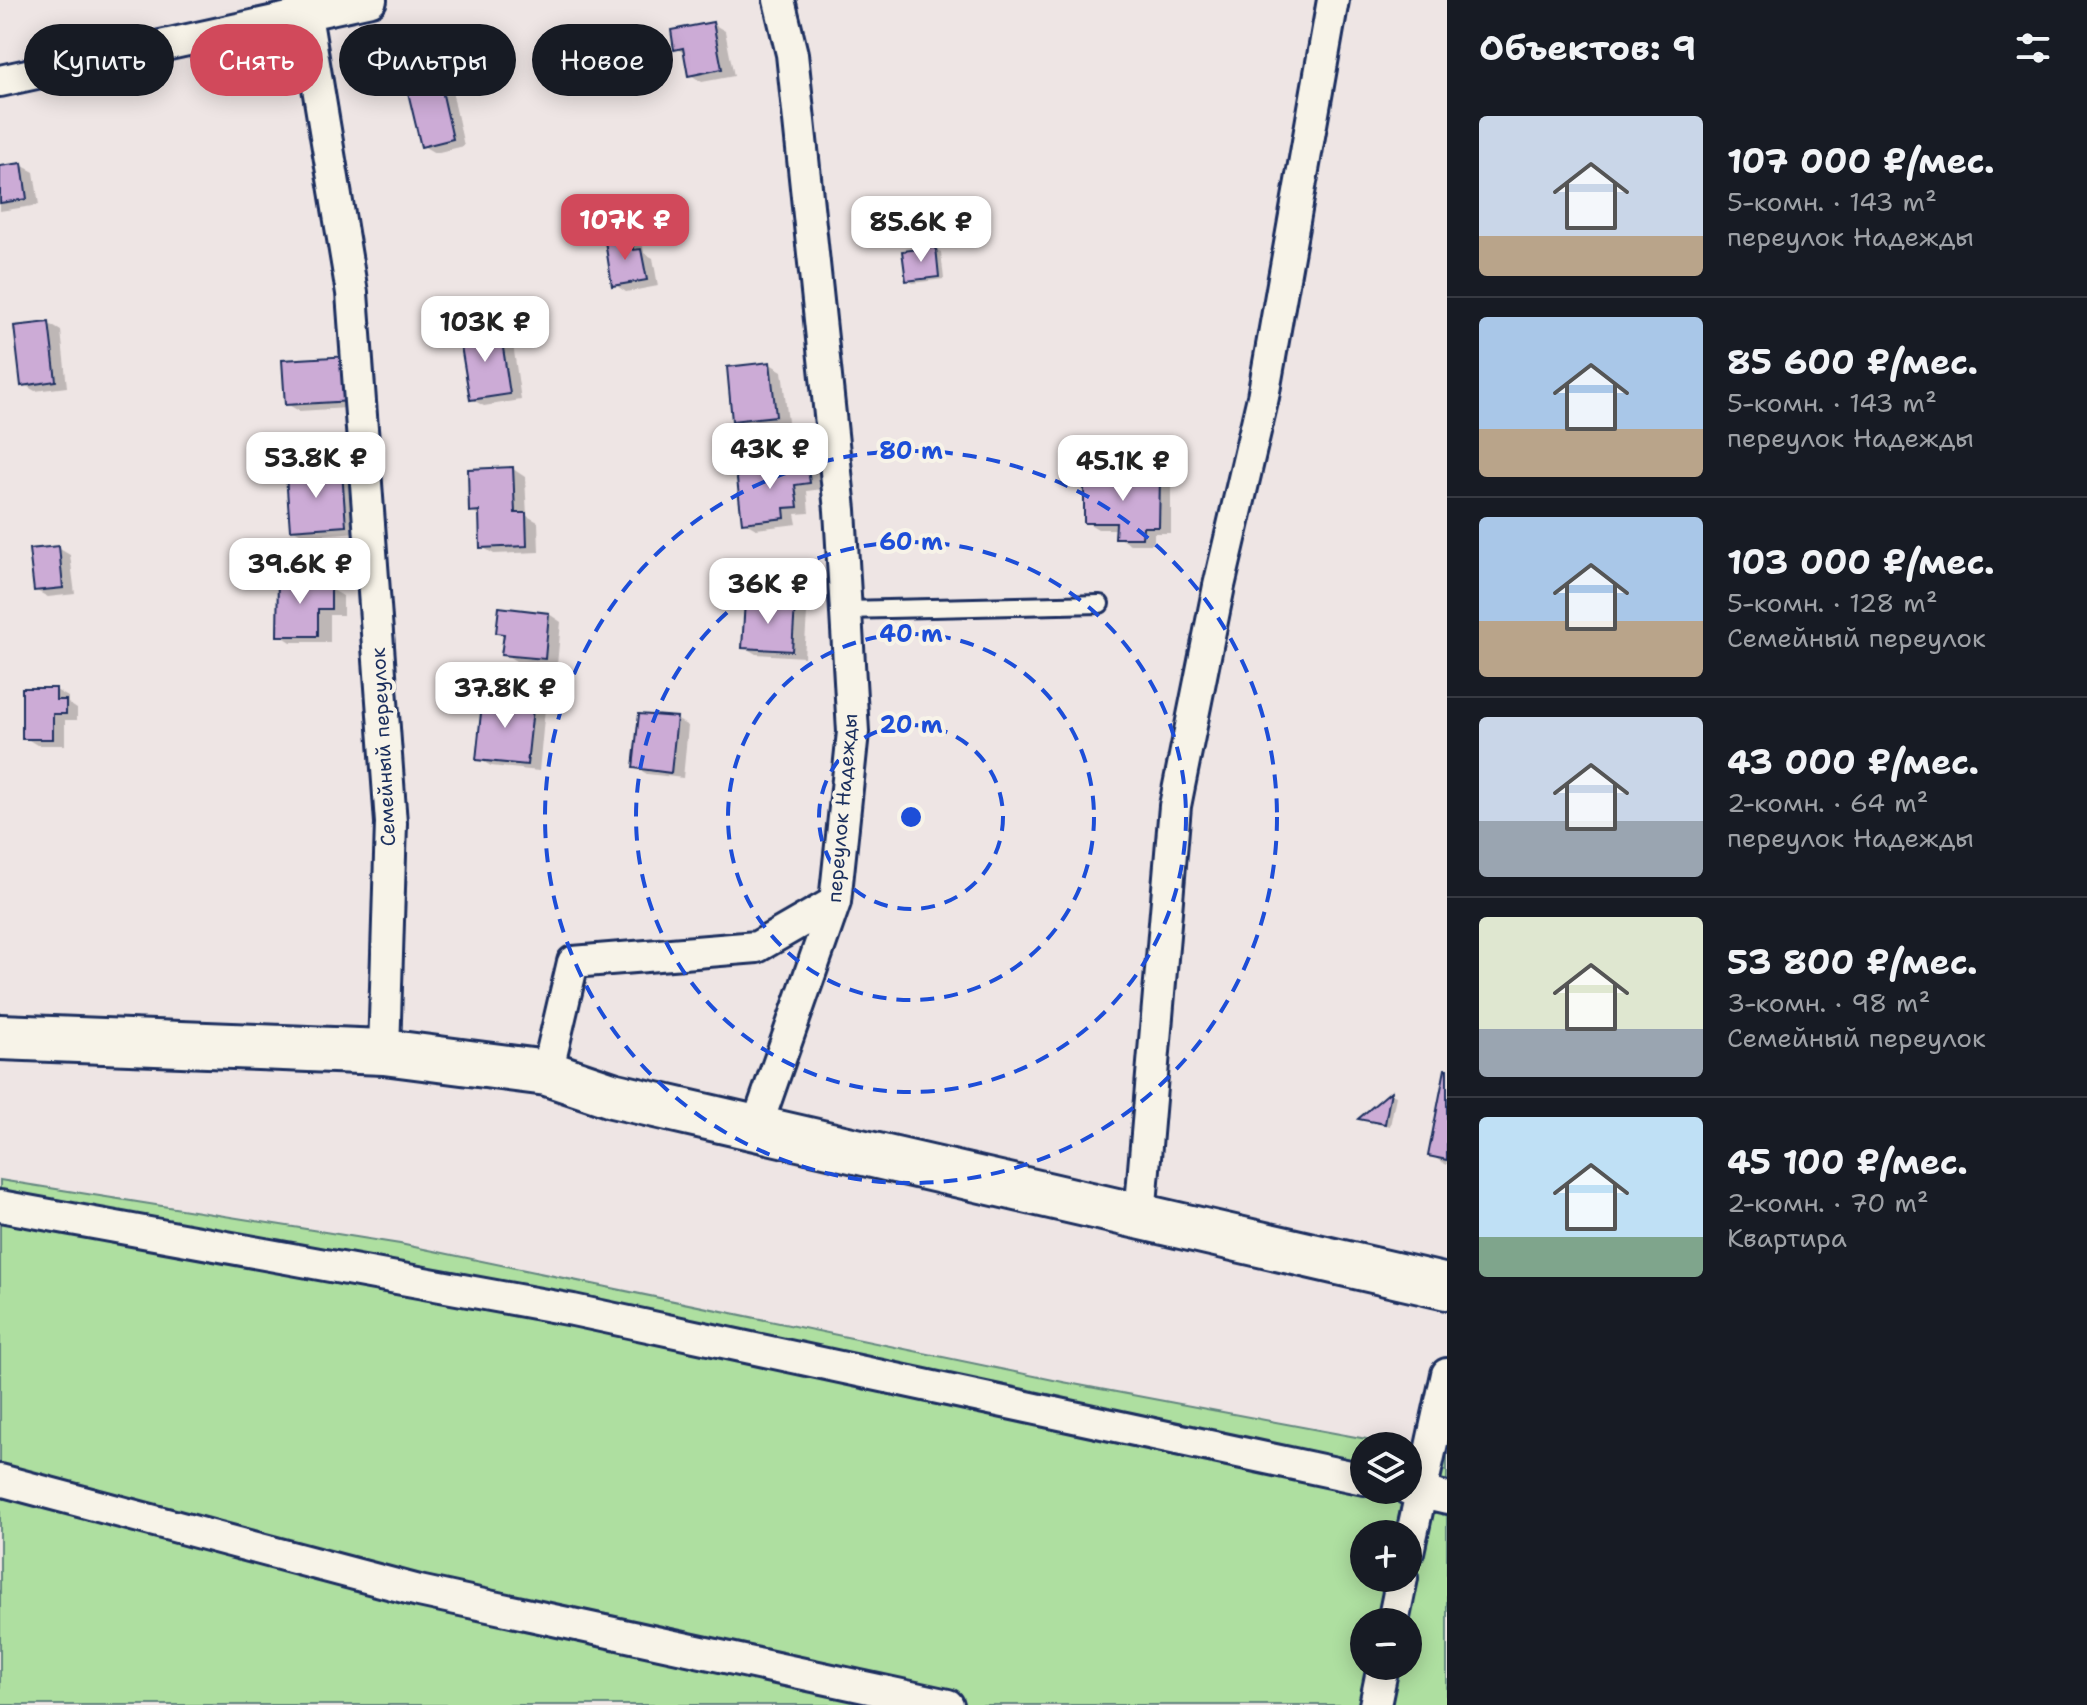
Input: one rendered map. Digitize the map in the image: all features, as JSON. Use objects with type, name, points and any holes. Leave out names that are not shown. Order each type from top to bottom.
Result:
[{"type":"street","points":[[0,81],[371,0]]},
{"type":"street","name":"переулок Надежды","points":[[756,1128],[835,902],[853,732],[840,510],[792,54],[779,0]]},
{"type":"street","points":[[1140,1216],[1175,806],[1219,586],[1263,397],[1333,0]]},
{"type":"street","name":"Семейный переулок","points":[[306,15],[353,309],[391,823],[384,1052]]},
{"type":"street","points":[[547,1073],[573,962],[757,947],[835,902]]},
{"type":"street","points":[[0,1037],[384,1052],[547,1073],[612,1095],[1447,1287]]},
{"type":"street","points":[[0,1206],[573,1310],[1350,1476]]},
{"type":"street","points":[[1417,1520],[1447,1374]]},
{"type":"street","points":[[0,1480],[419,1591],[948,1705]]},
{"type":"street","points":[[1375,1705],[1380,1680]]},
{"type":"lane","points":[[846,610],[1100,604]]},
{"type":"green space","points":[[0,1180],[400,1244],[1063,1382],[1350,1436],[1350,1504],[1422,1504],[1422,1450],[1447,1454],[1447,1705],[0,1705]]},
{"type":"building","points":[[713,22],[722,69],[688,76],[683,48],[674,50],[673,30]]},
{"type":"building","points":[[409,96],[443,96],[453,139],[421,147]]},
{"type":"building","points":[[22,163],[27,199],[0,203],[0,166]]},
{"type":"building","points":[[631,237],[633,250],[641,249],[647,280],[612,286],[605,241]]},
{"type":"building","points":[[936,247],[939,277],[906,281],[902,251]]},
{"type":"building","points":[[49,322],[56,381],[21,386],[14,326]]},
{"type":"building","points":[[500,328],[510,394],[470,400],[459,334]]},
{"type":"building","points":[[350,356],[352,401],[285,405],[282,360]]},
{"type":"building","points":[[770,362],[776,416],[732,421],[727,367]]},
{"type":"building","points":[[807,462],[810,483],[795,485],[798,507],[784,508],[785,518],[742,523],[736,470]]},
{"type":"building","points":[[513,467],[515,513],[526,513],[527,546],[480,548],[479,511],[469,512],[468,469]]},
{"type":"building","points":[[342,471],[346,526],[290,530],[286,475]]},
{"type":"building","points":[[1084,476],[1160,477],[1159,527],[1143,527],[1142,538],[1115,538],[1116,523],[1084,523]]},
{"type":"building","points":[[59,546],[63,588],[34,591],[29,549]]},
{"type":"building","points":[[278,575],[313,576],[313,587],[331,587],[331,609],[318,609],[318,636],[277,636]]},
{"type":"building","points":[[745,601],[795,605],[792,651],[742,648]]},
{"type":"building","points":[[499,607],[549,613],[545,659],[501,655],[504,634],[496,633]]},
{"type":"building","points":[[22,688],[56,688],[56,700],[66,700],[66,714],[53,714],[53,739],[22,739]]},
{"type":"building","points":[[483,694],[534,699],[527,765],[476,760]]},
{"type":"building","points":[[639,714],[677,717],[671,773],[633,768]]},
{"type":"building","points":[[1447,1069],[1447,1160],[1428,1156]]},
{"type":"building","points":[[1391,1091],[1385,1124],[1358,1119]]}]
